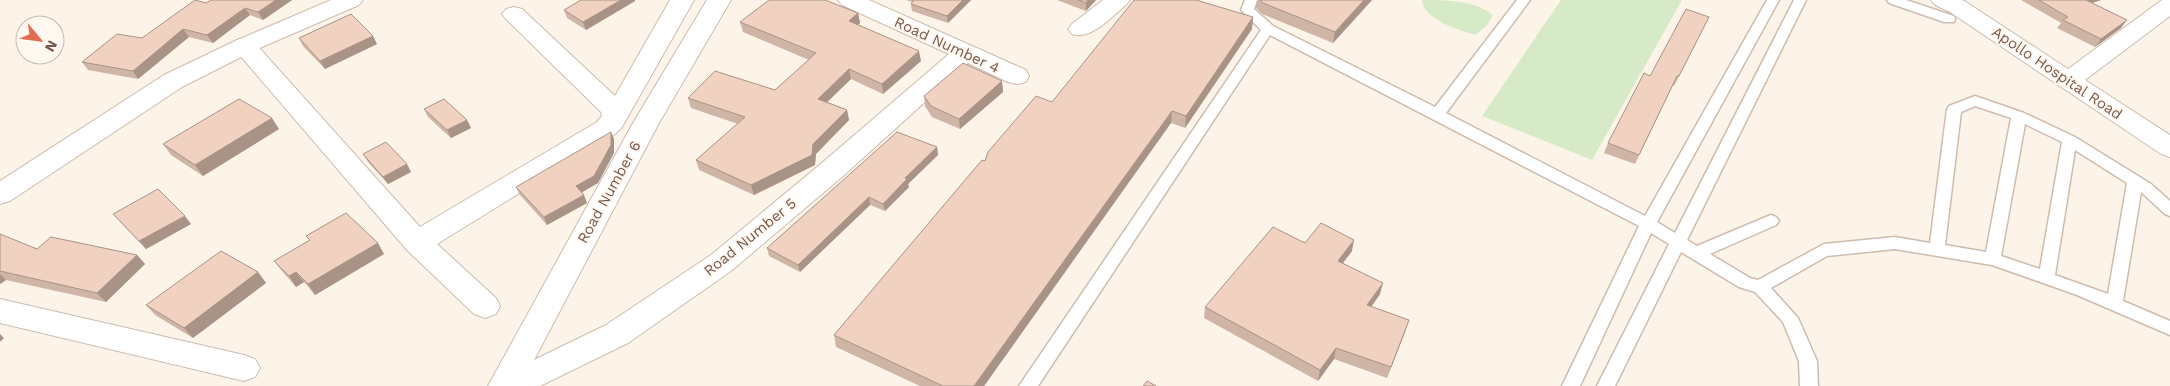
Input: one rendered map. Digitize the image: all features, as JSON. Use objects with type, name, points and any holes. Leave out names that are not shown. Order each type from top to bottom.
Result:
[{"type":"street","points":[[0,194],[173,81],[244,46],[351,0]]},
{"type":"street","points":[[416,242],[613,122],[682,0]]},
{"type":"street","name":"Road Number 6","points":[[504,386],[646,123],[719,0]]},
{"type":"street","name":"Road Number 4","points":[[850,0],[1017,76]]},
{"type":"street","points":[[1080,29],[1118,0]]},
{"type":"street","points":[[2069,80],[2170,5]]},
{"type":"street","name":"Apollo Hospital Road","points":[[1946,9],[1958,7],[2170,148]]},
{"type":"street","points":[[514,14],[612,108],[615,116]]},
{"type":"street","points":[[244,46],[416,242],[484,306]]},
{"type":"street","name":"Road Number 5","points":[[510,386],[617,334],[721,263],[833,169],[964,53]]},
{"type":"street","points":[[0,311],[244,368]]},
{"type":"lane","points":[[1251,0],[1247,10],[1268,29],[1437,114],[1648,224],[1697,252],[1745,283],[1760,287],[1790,318],[1808,361],[1809,386]]},
{"type":"lane","points":[[1437,114],[1524,0]]},
{"type":"lane","points":[[1571,386],[1648,224],[1773,0]]},
{"type":"lane","points":[[1606,386],[1800,0]]},
{"type":"lane","points":[[1894,0],[1946,9]]},
{"type":"lane","points":[[1028,386],[1268,29]]},
{"type":"lane","points":[[1936,250],[1954,109],[1975,101],[2018,116],[2070,140],[2135,180],[2170,210]]},
{"type":"lane","points":[[1993,259],[2018,116]]},
{"type":"lane","points":[[2046,278],[2070,140]]},
{"type":"lane","points":[[2114,304],[2135,180]]},
{"type":"lane","points":[[1697,252],[1771,221]]},
{"type":"lane","points":[[1760,287],[1824,250],[1895,243],[1993,259],[2114,304],[2170,328]]},
{"type":"green space","points":[[1422,0],[1469,4],[1477,6],[1493,15],[1487,25],[1476,35],[1452,27],[1435,18],[1428,13]]},
{"type":"green space","points":[[1561,0],[1682,0],[1592,160],[1482,116]]},
{"type":"building","points":[[195,0],[206,3],[211,0],[276,0],[258,12],[245,8],[207,35],[183,29],[133,71],[82,62],[117,34],[142,38]]},
{"type":"building","points":[[581,0],[621,0],[583,22],[564,10]]},
{"type":"building","points":[[769,0],[825,0],[858,13],[849,21],[919,51],[882,84],[849,69],[818,99],[847,110],[813,144],[812,155],[751,185],[696,160],[745,117],[688,98],[715,71],[775,90],[816,53],[740,22]]},
{"type":"building","points":[[914,0],[963,0],[947,16],[911,4]]},
{"type":"building","points":[[1134,0],[1196,0],[1253,17],[1186,116],[1172,111],[974,386],[943,386],[834,335],[982,160],[985,161],[988,152],[1036,96],[1052,102]]},
{"type":"building","points":[[1260,0],[1364,0],[1335,32],[1263,3]]},
{"type":"building","points":[[2039,0],[2086,0],[2127,20],[2101,39],[2063,20],[2068,17]]},
{"type":"building","points":[[1686,9],[1709,17],[1679,76],[1677,76],[1639,155],[1608,143],[1644,73],[1650,76]]},
{"type":"building","points":[[351,14],[373,36],[320,61],[299,38]]},
{"type":"building","points":[[963,63],[1002,81],[959,119],[931,106],[924,96]]},
{"type":"building","points":[[239,99],[272,118],[195,165],[163,144]]},
{"type":"building","points":[[444,99],[467,120],[447,130],[424,109]]},
{"type":"building","points":[[611,132],[611,145],[594,176],[576,186],[584,195],[544,217],[516,187]]},
{"type":"building","points":[[897,132],[937,147],[905,178],[907,179],[883,204],[869,197],[798,265],[767,248]]},
{"type":"building","points":[[386,142],[407,164],[383,177],[363,154]]},
{"type":"building","points":[[158,189],[185,216],[139,241],[113,214]]},
{"type":"building","points":[[346,213],[378,243],[308,284],[296,272],[289,276],[274,261],[310,240],[306,236]]},
{"type":"building","points":[[1321,223],[1354,240],[1338,261],[1383,283],[1367,305],[1409,320],[1391,367],[1336,348],[1320,370],[1205,307],[1273,227],[1305,243]]},
{"type":"building","points":[[0,234],[37,249],[51,237],[137,255],[97,293],[0,271]]},
{"type":"building","points":[[221,251],[258,272],[184,328],[146,305]]},
{"type":"building","points":[[1147,381],[1156,386],[1143,386]]}]
